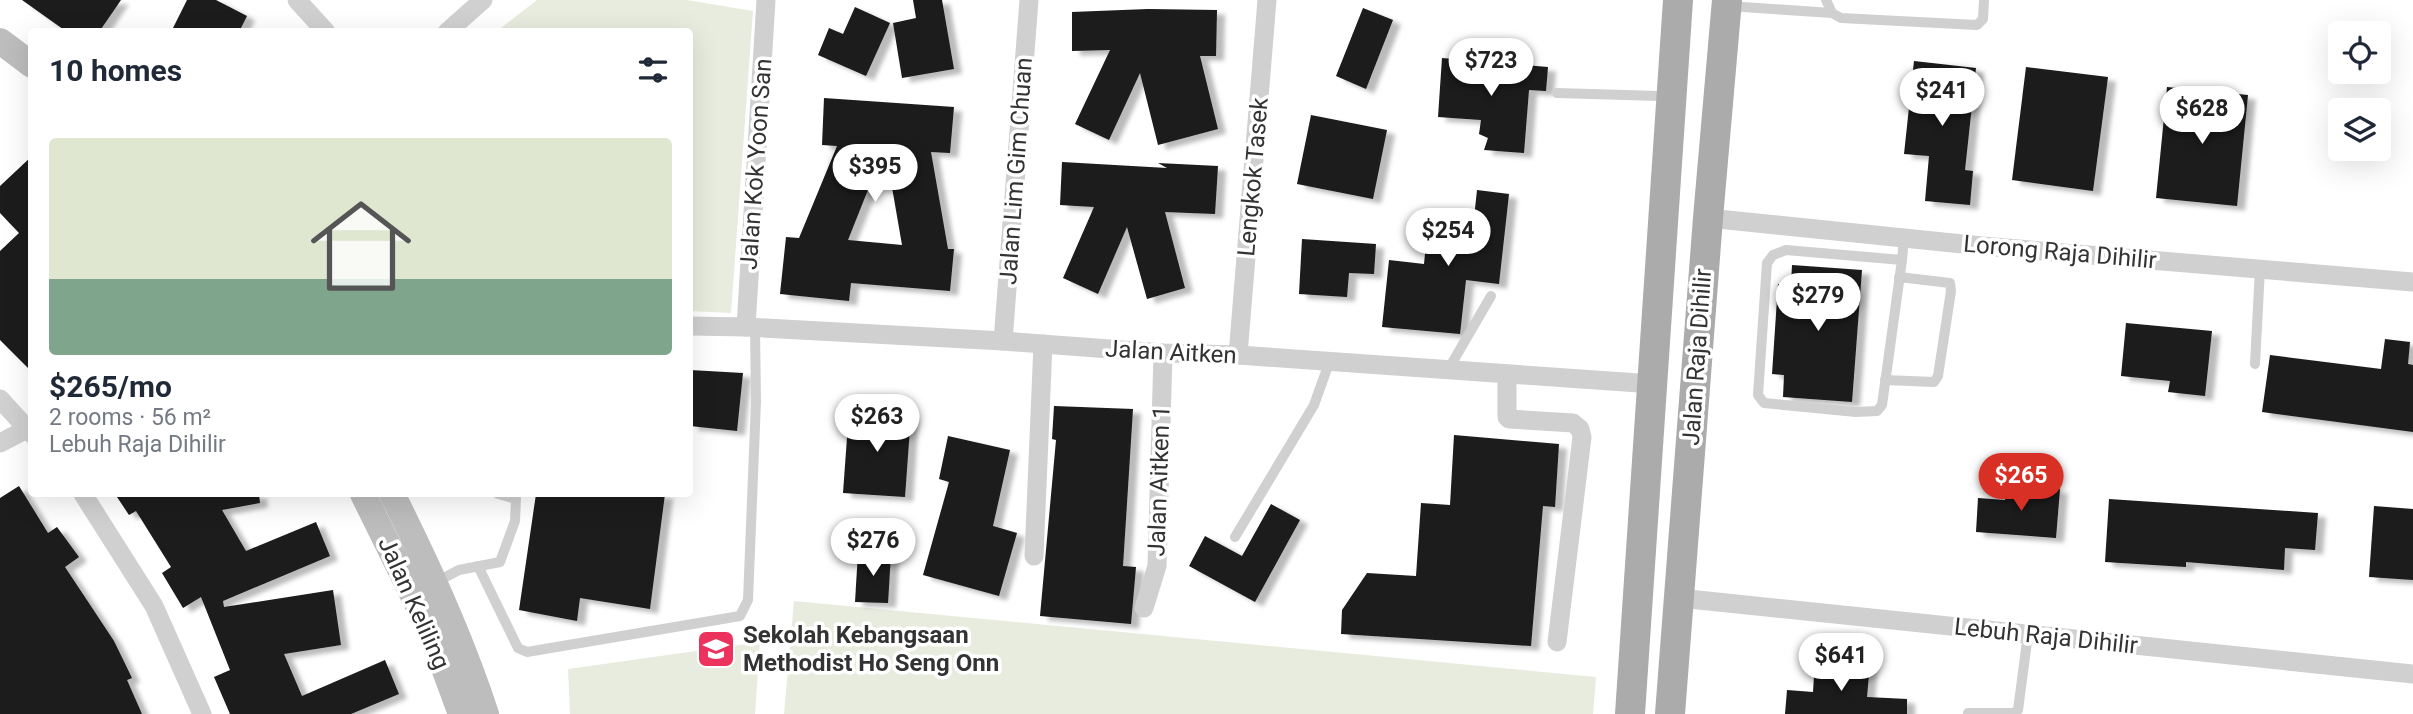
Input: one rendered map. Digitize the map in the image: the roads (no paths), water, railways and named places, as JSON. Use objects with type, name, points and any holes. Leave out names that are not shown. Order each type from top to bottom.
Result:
[{"type":"main road","points":[[1657,308],[1661,0]]},
{"type":"main road","name":"Jalan Raja Dihilir","points":[[1630,714],[1678,0]]},
{"type":"main road","name":"Jalan Raja Dihilir","points":[[1670,714],[1707,218],[1727,3]]},
{"type":"main road","points":[[0,41],[28,62]]},
{"type":"main road","name":"Jalan Keliling","points":[[364,497],[429,630],[461,714]]},
{"type":"main road","name":"Jalan Keliling","points":[[395,497],[436,582],[486,714]]},
{"type":"street","points":[[297,0],[322,28]]},
{"type":"street","points":[[452,28],[483,0]]},
{"type":"street","name":"Jalan Kok Yoon San","points":[[750,328],[766,0]]},
{"type":"street","name":"Jalan Lim Gim Chuan","points":[[1003,341],[1028,0]]},
{"type":"street","name":"Lengkok Tasek","points":[[1238,355],[1267,0]]},
{"type":"street","name":"Lorong Raja Dihilir","points":[[1707,218],[2413,282]]},
{"type":"street","name":"Jalan Aitken","points":[[693,326],[1238,355],[1653,384]]},
{"type":"street","points":[[1034,556],[1043,344]]},
{"type":"street","name":"Jalan Aitken 1","points":[[1144,608],[1157,566],[1163,353]]},
{"type":"street","points":[[1507,375],[1509,419],[1573,423],[1580,429],[1582,437],[1557,642]]},
{"type":"street","points":[[0,399],[28,430]]},
{"type":"street","points":[[0,443],[28,431]]},
{"type":"street","points":[[85,497],[154,606],[202,714]]},
{"type":"street","name":"Lebuh Raja Dihilir","points":[[1679,598],[2413,674]]},
{"type":"lane","points":[[1826,0],[1832,13]]},
{"type":"lane","points":[[1727,3],[1832,13],[1841,18],[1977,25],[1983,19],[1984,0]]},
{"type":"lane","points":[[1557,93],[1659,96]]},
{"type":"lane","points":[[1902,260],[1786,250],[1773,255],[1767,263],[1758,395],[1764,403],[1856,412],[1877,411],[1882,405],[1902,260],[1904,237]]},
{"type":"lane","points":[[2255,363],[2260,268]]},
{"type":"lane","points":[[1885,380],[1934,382],[1938,376],[1951,292],[1950,283],[1899,277]]},
{"type":"lane","points":[[1448,371],[1491,296]]},
{"type":"lane","points":[[478,566],[518,648],[527,652],[740,616],[748,600],[756,401],[750,328]]},
{"type":"lane","points":[[1235,537],[1314,405],[1329,363]]},
{"type":"lane","points":[[436,582],[459,569],[500,562],[515,521],[516,499],[509,497]]},
{"type":"lane","points":[[1968,712],[2013,713],[2018,710],[2028,634]]},
{"type":"place","name":"Sekolah Kebangsaan Methodist Ho Seng Onn","points":[[716,649]]}]
